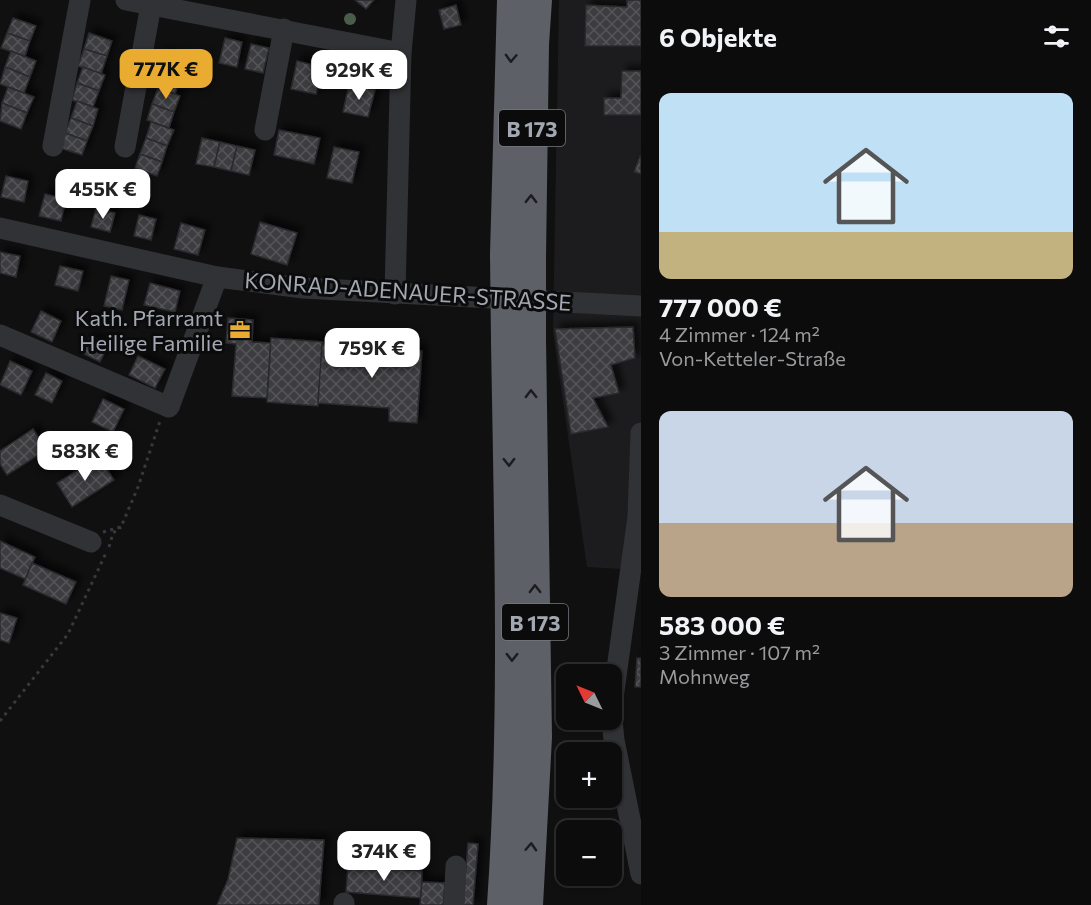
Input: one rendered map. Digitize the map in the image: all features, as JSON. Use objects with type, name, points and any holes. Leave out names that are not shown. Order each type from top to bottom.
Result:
[{"type":"highway","name":"B 173","points":[[503,905],[511,740],[518,340],[513,0]]},
{"type":"highway","name":"B 173","points":[[518,256],[536,0]]},
{"type":"highway","name":"B 173","points":[[518,340],[536,737],[527,905]]},
{"type":"street","points":[[53,146],[80,0]]},
{"type":"street","points":[[126,0],[401,53]]},
{"type":"street","points":[[395,294],[401,53],[406,0]]},
{"type":"street","points":[[125,147],[151,5]]},
{"type":"street","points":[[265,130],[284,29]]},
{"type":"street","name":"KONRAD-ADENAUER-STRASSE","points":[[0,228],[217,277],[303,288],[641,306]]},
{"type":"street","points":[[0,335],[169,407],[217,277]]},
{"type":"street","points":[[622,664],[633,618],[641,433]]},
{"type":"street","points":[[0,505],[91,542]]},
{"type":"street","points":[[613,730],[636,829],[641,874]]},
{"type":"street","points":[[454,905],[456,866]]},
{"type":"path","points":[[0,721],[68,634],[111,544],[113,533],[121,527],[138,487],[165,405]]},
{"type":"path","points":[[91,542],[98,533],[121,527]]},
{"type":"shaded area","points":[[559,0],[641,0],[641,535],[639,570],[587,567],[553,332]]},
{"type":"building","points":[[355,0],[374,0],[366,9]]},
{"type":"building","points":[[627,0],[641,0],[641,46],[585,46],[586,5],[627,7]]},
{"type":"building","points":[[456,5],[461,25],[444,29],[439,10]]},
{"type":"building","points":[[13,18],[36,26],[30,41],[7,33]]},
{"type":"building","points":[[7,33],[30,41],[25,56],[1,48]]},
{"type":"building","points":[[89,33],[112,41],[107,56],[84,49]]},
{"type":"building","points":[[225,38],[242,42],[237,67],[219,63]]},
{"type":"building","points":[[251,44],[269,48],[263,73],[245,69]]},
{"type":"building","points":[[84,49],[107,56],[101,74],[78,66]]},
{"type":"building","points":[[11,51],[36,61],[30,77],[5,67]]},
{"type":"building","points":[[164,53],[187,61],[181,77],[159,69]]},
{"type":"building","points":[[297,61],[322,67],[316,94],[291,89]]},
{"type":"building","points":[[5,67],[30,77],[24,93],[0,84]]},
{"type":"building","points":[[83,67],[105,75],[99,91],[77,83]]},
{"type":"building","points":[[159,69],[181,77],[175,94],[153,86]]},
{"type":"building","points":[[622,71],[641,71],[641,115],[604,115],[604,98],[621,98]]},
{"type":"building","points":[[77,83],[99,91],[93,107],[72,100]]},
{"type":"building","points":[[349,84],[375,90],[368,117],[343,112]]},
{"type":"building","points":[[8,87],[34,97],[27,113],[2,103]]},
{"type":"building","points":[[158,88],[180,96],[174,112],[152,104]]},
{"type":"building","points":[[77,101],[98,109],[93,126],[71,118]]},
{"type":"building","points":[[2,103],[27,113],[21,129],[0,121]]},
{"type":"building","points":[[152,104],[174,112],[169,128],[147,120]]},
{"type":"building","points":[[71,118],[93,126],[87,141],[65,133]]},
{"type":"building","points":[[151,122],[174,130],[167,146],[146,138]]},
{"type":"building","points":[[279,130],[320,138],[314,164],[274,155]]},
{"type":"building","points":[[65,133],[87,141],[82,155],[60,148]]},
{"type":"building","points":[[146,138],[167,146],[162,162],[140,154]]},
{"type":"building","points":[[202,138],[220,142],[214,167],[196,164]]},
{"type":"building","points":[[220,142],[237,146],[231,171],[214,167]]},
{"type":"building","points":[[237,146],[255,150],[249,175],[231,171]]},
{"type":"building","points":[[334,147],[359,152],[352,183],[327,178]]},
{"type":"building","points":[[140,154],[162,162],[157,176],[135,168]]},
{"type":"building","points":[[641,156],[641,174],[634,172]]},
{"type":"building","points":[[6,176],[28,181],[24,202],[1,197]]},
{"type":"building","points":[[45,194],[66,199],[61,221],[39,216]]},
{"type":"building","points":[[96,208],[115,213],[110,232],[91,227]]},
{"type":"building","points":[[139,215],[156,219],[151,240],[134,236]]},
{"type":"building","points":[[260,222],[297,233],[287,265],[251,254]]},
{"type":"building","points":[[181,223],[205,230],[198,255],[174,249]]},
{"type":"building","points":[[0,252],[20,256],[16,277],[0,273]]},
{"type":"building","points":[[60,266],[83,271],[78,291],[55,285]]},
{"type":"building","points":[[111,276],[129,280],[122,310],[104,306]]},
{"type":"building","points":[[150,283],[180,291],[175,312],[144,305]]},
{"type":"building","points":[[41,311],[61,321],[52,342],[31,332]]},
{"type":"building","points":[[228,318],[253,320],[252,342],[271,343],[267,398],[232,396],[236,344],[226,343]]},
{"type":"building","points":[[633,327],[635,358],[611,365],[619,393],[593,398],[608,427],[571,434],[555,329]]},
{"type":"building","points":[[90,336],[108,345],[100,362],[82,353]]},
{"type":"building","points":[[271,338],[323,342],[318,406],[267,402]]},
{"type":"building","points":[[322,344],[422,351],[417,423],[389,421],[389,408],[318,403]]},
{"type":"building","points":[[138,356],[165,369],[155,388],[129,375]]},
{"type":"building","points":[[10,361],[32,371],[21,395],[0,385]]},
{"type":"building","points":[[46,373],[62,381],[52,403],[35,395]]},
{"type":"building","points":[[103,399],[124,409],[113,432],[92,422]]},
{"type":"building","points":[[33,429],[46,450],[7,475],[0,464],[0,451]]},
{"type":"building","points":[[99,457],[114,480],[72,507],[57,483]]},
{"type":"building","points":[[0,541],[35,557],[25,579],[0,568]]},
{"type":"building","points":[[32,563],[76,582],[66,604],[23,585]]},
{"type":"building","points":[[0,613],[17,618],[9,643],[0,640]]},
{"type":"building","points":[[637,658],[641,658],[641,687],[635,687]]},
{"type":"building","points":[[237,838],[324,840],[319,905],[217,905],[228,879]]},
{"type":"building","points":[[468,843],[478,844],[473,905],[463,905]]},
{"type":"building","points":[[348,866],[422,871],[421,898],[346,892]]},
{"type":"building","points":[[422,882],[445,883],[443,905],[420,905]]},
{"type":"place","name":"Kath. Pfarramt Heilige Familie","points":[[240,330]]}]
